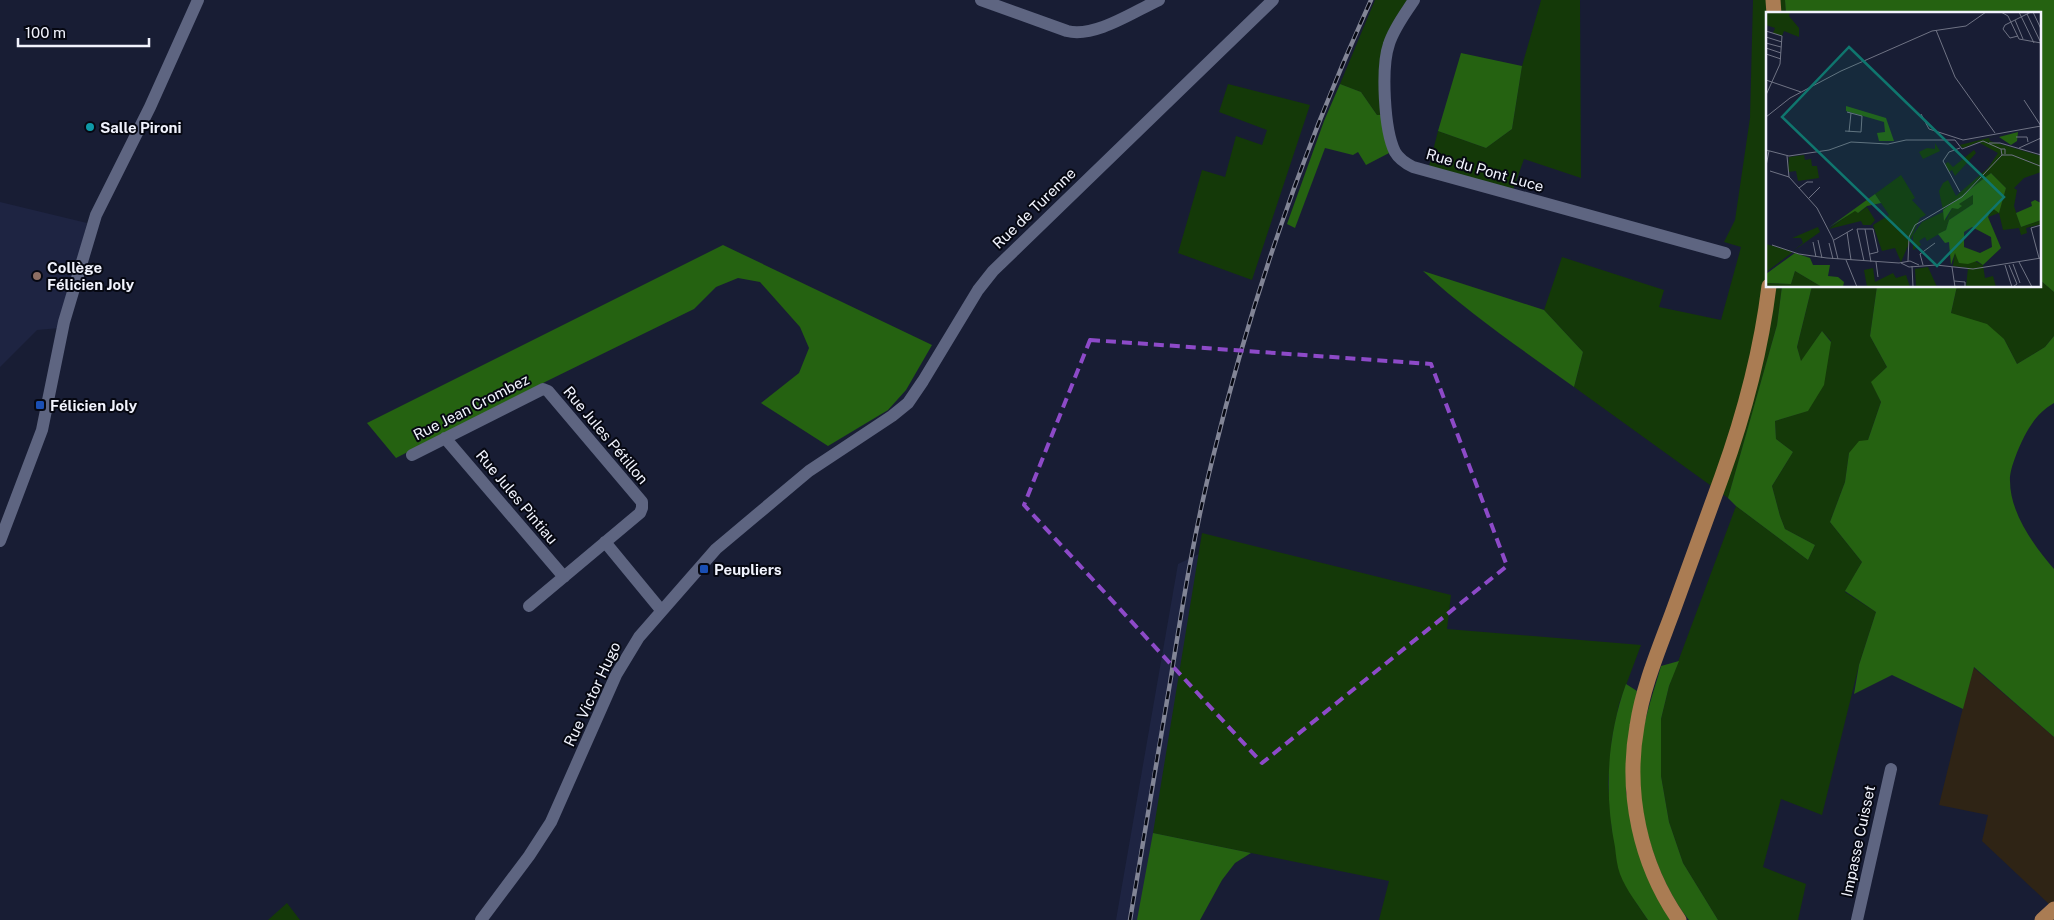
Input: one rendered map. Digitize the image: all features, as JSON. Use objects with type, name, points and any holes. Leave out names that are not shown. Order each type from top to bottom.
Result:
[{"type":"main road","points":[[1680,920],[1666,899],[1653,873],[1639,827],[1632,773],[1635,735],[1650,674],[1738,427],[1756,362],[1769,288]]},
{"type":"main road","points":[[2042,920],[2054,909]]},
{"type":"street","points":[[0,541],[42,430],[64,322],[96,216],[150,107],[198,0]]},
{"type":"street","points":[[981,0],[1067,31],[1079,33],[1095,30],[1159,0]]},
{"type":"street","name":"Rue de Turenne","points":[[837,452],[892,416],[908,403],[924,381],[978,290],[993,271],[1273,0]]},
{"type":"street","name":"Rue du Pont Luce","points":[[1414,0],[1394,32],[1385,63],[1388,123],[1393,147],[1403,161],[1412,167],[1490,190],[1725,253]]},
{"type":"street","name":"Rue Jean Crombez","points":[[412,455],[540,389],[546,389]]},
{"type":"street","name":"Rue Jules Pétillon","points":[[546,389],[642,502],[640,513],[605,542]]},
{"type":"street","name":"Rue Jules Pintiau","points":[[445,438],[564,577]]},
{"type":"street","name":"Rue Victor Hugo","points":[[481,920],[529,856],[548,826],[620,667],[634,644],[661,610],[716,548],[794,484],[837,452]]},
{"type":"street","points":[[529,606],[605,542],[661,610]]},
{"type":"street","name":"Impasse Cuisset","points":[[1858,920],[1891,768]]},
{"type":"highlighted area","points":[[1090,340],[1431,364],[1507,566],[1262,763],[1024,505]]},
{"type":"shaded area","name":"Collège Félicien Joly","points":[[0,202],[87,223],[60,328],[37,330],[0,367]]},
{"type":"shaded area","points":[[1201,553],[1140,920],[1116,920],[1178,564]]},
{"type":"shaded area","points":[[1973,667],[2054,737],[2054,901],[2050,905],[1982,841],[1988,815],[1939,805]]},
{"type":"green space","points":[[1375,0],[1407,0],[1393,22],[1385,115],[1377,115],[1361,92],[1340,84]]},
{"type":"green space","points":[[1541,0],[1580,0],[1581,178],[1524,159],[1513,190],[1429,166],[1438,131],[1486,148],[1512,129],[1522,66]]},
{"type":"green space","points":[[1753,0],[1785,0],[1786,12],[1766,12],[1766,288],[1782,288],[1777,325],[1728,498],[1574,387],[1583,352],[1544,310],[1562,257],[1664,290],[1659,307],[1721,320],[1741,247],[1724,242],[1735,220],[1750,118]]},
{"type":"green space","points":[[1785,0],[2054,0],[2054,292],[2042,282],[2042,12],[1786,12]]},
{"type":"green space","points":[[1461,53],[1522,66],[1512,129],[1486,148],[1438,131]]},
{"type":"green space","points":[[1228,84],[1310,105],[1252,280],[1178,253],[1202,170],[1225,177],[1236,136],[1262,145],[1267,130],[1219,112]]},
{"type":"green space","points":[[1340,84],[1361,92],[1377,115],[1385,115],[1391,152],[1366,165],[1358,152],[1353,155],[1325,148],[1295,228],[1287,224],[1324,121]]},
{"type":"green space","points":[[723,245],[932,345],[906,390],[888,410],[828,446],[761,403],[799,373],[809,348],[800,327],[760,282],[738,278],[716,287],[694,309],[396,458],[367,423]]},
{"type":"green space","points":[[1423,271],[1544,310],[1583,352],[1574,387],[1478,317]]},
{"type":"green space","points":[[2042,282],[2054,292],[2054,336],[2045,347],[2017,364],[2004,339],[1951,313],[1957,288],[2042,288]]},
{"type":"green space","points":[[1782,288],[1812,288],[1797,347],[1801,361],[1822,331],[1831,342],[1824,385],[1808,411],[1775,421],[1776,439],[1793,452],[1772,486],[1785,529],[1815,545],[1808,560],[1728,498],[1777,325]]},
{"type":"green space","points":[[1812,288],[1877,288],[1870,336],[1887,367],[1872,382],[1881,402],[1868,440],[1849,453],[1845,482],[1830,522],[1862,562],[1845,592],[1876,612],[1859,665],[1822,815],[1781,799],[1763,867],[1806,884],[1798,920],[1718,920],[1683,863],[1669,822],[1661,776],[1661,719],[1669,686],[1736,506],[1808,560],[1815,545],[1785,529],[1772,486],[1793,452],[1776,439],[1775,421],[1807,411],[1831,341],[1822,331],[1801,362],[1797,347]]},
{"type":"green space","points":[[1877,288],[1957,288],[1951,313],[1987,324],[2004,339],[2017,364],[2045,347],[2054,336],[2054,403],[2040,414],[2027,432],[2015,459],[2010,481],[2014,505],[2019,517],[2031,539],[2054,569],[2054,737],[1974,667],[1963,709],[1892,675],[1854,694],[1859,665],[1876,612],[1845,591],[1862,562],[1830,522],[1845,482],[1849,453],[1859,441],[1868,440],[1881,402],[1871,382],[1887,367],[1870,336]]},
{"type":"green space","points":[[1202,533],[1451,595],[1447,629],[1641,645],[1619,704],[1612,738],[1608,783],[1612,831],[1637,904],[1648,920],[1379,920],[1389,881],[1153,833]]},
{"type":"green space","points":[[1679,661],[1669,686],[1661,719],[1661,776],[1669,822],[1683,863],[1718,920],[1689,920],[1676,902],[1656,860],[1643,813],[1639,766],[1644,724],[1661,666]]},
{"type":"green space","points":[[1626,684],[1637,691],[1628,742],[1626,792],[1638,841],[1673,920],[1648,920],[1626,886],[1617,864],[1609,806],[1609,765],[1615,724]]},
{"type":"green space","points":[[1153,833],[1251,853],[1235,863],[1222,880],[1200,920],[1137,920]]},
{"type":"green space","points":[[287,903],[300,920],[268,920]]},
{"type":"railway","points":[[1130,920],[1189,570],[1206,485],[1228,398],[1244,340],[1281,225],[1323,111],[1371,0]]},
{"type":"place","name":"Salle Pironi","points":[[90,127]]},
{"type":"place","name":"Collège Félicien Joly","points":[[37,276]]},
{"type":"place","name":"Félicien Joly","points":[[40,405]]},
{"type":"place","name":"Peupliers","points":[[704,569]]}]
